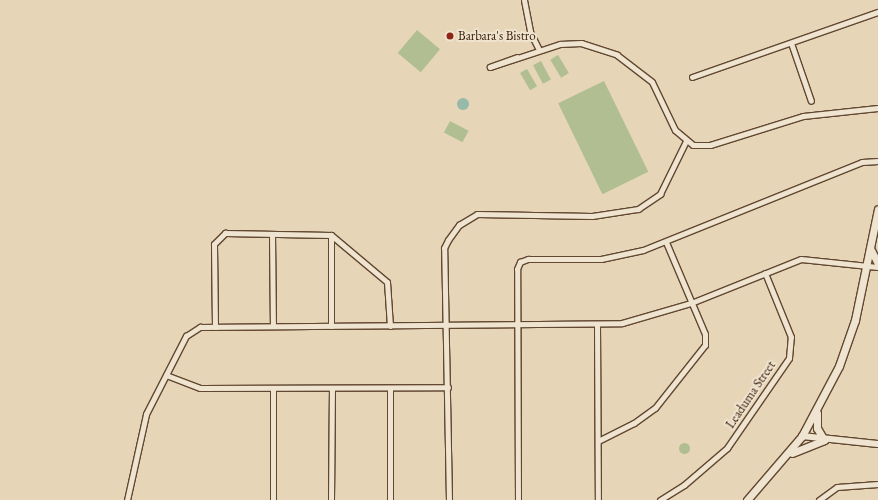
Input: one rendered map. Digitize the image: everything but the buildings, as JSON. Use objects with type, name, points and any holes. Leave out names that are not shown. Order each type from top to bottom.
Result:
[{"type":"main road","points":[[746,500],[786,456],[802,436],[817,413],[848,344],[868,265],[878,209]]},
{"type":"main road","points":[[871,250],[878,266]]},
{"type":"main road","points":[[786,456],[824,440],[817,428],[817,413]]},
{"type":"street","points":[[524,0],[530,32],[538,48]]},
{"type":"street","points":[[692,78],[878,12]]},
{"type":"street","points":[[517,57],[490,67],[538,48],[582,43],[630,62],[652,82],[675,130],[686,141],[693,145],[710,144],[789,118],[878,108]]},
{"type":"street","points":[[791,43],[811,101]]},
{"type":"street","points":[[449,500],[448,326],[444,248],[465,221],[477,214],[592,216],[638,209],[660,194],[681,158],[686,141]]},
{"type":"street","points":[[518,500],[516,326],[517,269],[524,260],[601,259],[666,242],[862,162],[878,161]]},
{"type":"street","points":[[215,327],[216,239],[225,233],[331,235],[387,282],[390,326]]},
{"type":"street","points":[[272,234],[273,326]]},
{"type":"street","points":[[331,235],[332,326]]},
{"type":"street","points":[[598,441],[634,423],[655,408],[703,350],[705,334],[666,242]]},
{"type":"street","points":[[127,500],[142,427],[186,336],[200,327],[597,325],[638,320],[691,303],[765,273],[808,258],[878,266]]},
{"type":"street","name":"Leaduma Street","points":[[660,500],[684,485],[727,448],[789,358],[791,337],[765,273]]},
{"type":"street","points":[[597,325],[598,500]]},
{"type":"street","points":[[166,375],[200,388],[448,387]]},
{"type":"street","points":[[272,388],[273,500]]},
{"type":"street","points":[[331,500],[332,388]]},
{"type":"street","points":[[390,388],[390,500]]},
{"type":"street","points":[[802,436],[824,440],[878,444]]},
{"type":"street","points":[[819,500],[837,487],[878,484]]},
{"type":"shaded area","points":[[417,30],[440,49],[421,72],[398,53]]},
{"type":"shaded area","points":[[558,55],[569,73],[561,78],[550,60]]},
{"type":"shaded area","points":[[541,61],[551,80],[543,84],[533,65]]},
{"type":"shaded area","points":[[527,69],[537,86],[530,90],[520,73]]},
{"type":"shaded area","points":[[604,81],[648,172],[602,194],[558,103]]},
{"type":"shaded area","points":[[465,98],[468,99],[468,109],[461,110],[458,109],[457,102],[458,99]]},
{"type":"shaded area","points":[[450,121],[469,131],[462,142],[444,132]]},
{"type":"shaded area","points":[[684,442],[688,444],[690,448],[688,452],[684,454],[680,452],[678,448],[680,444]]},
{"type":"place","name":"Barbara's Bistro","points":[[450,36]]}]
